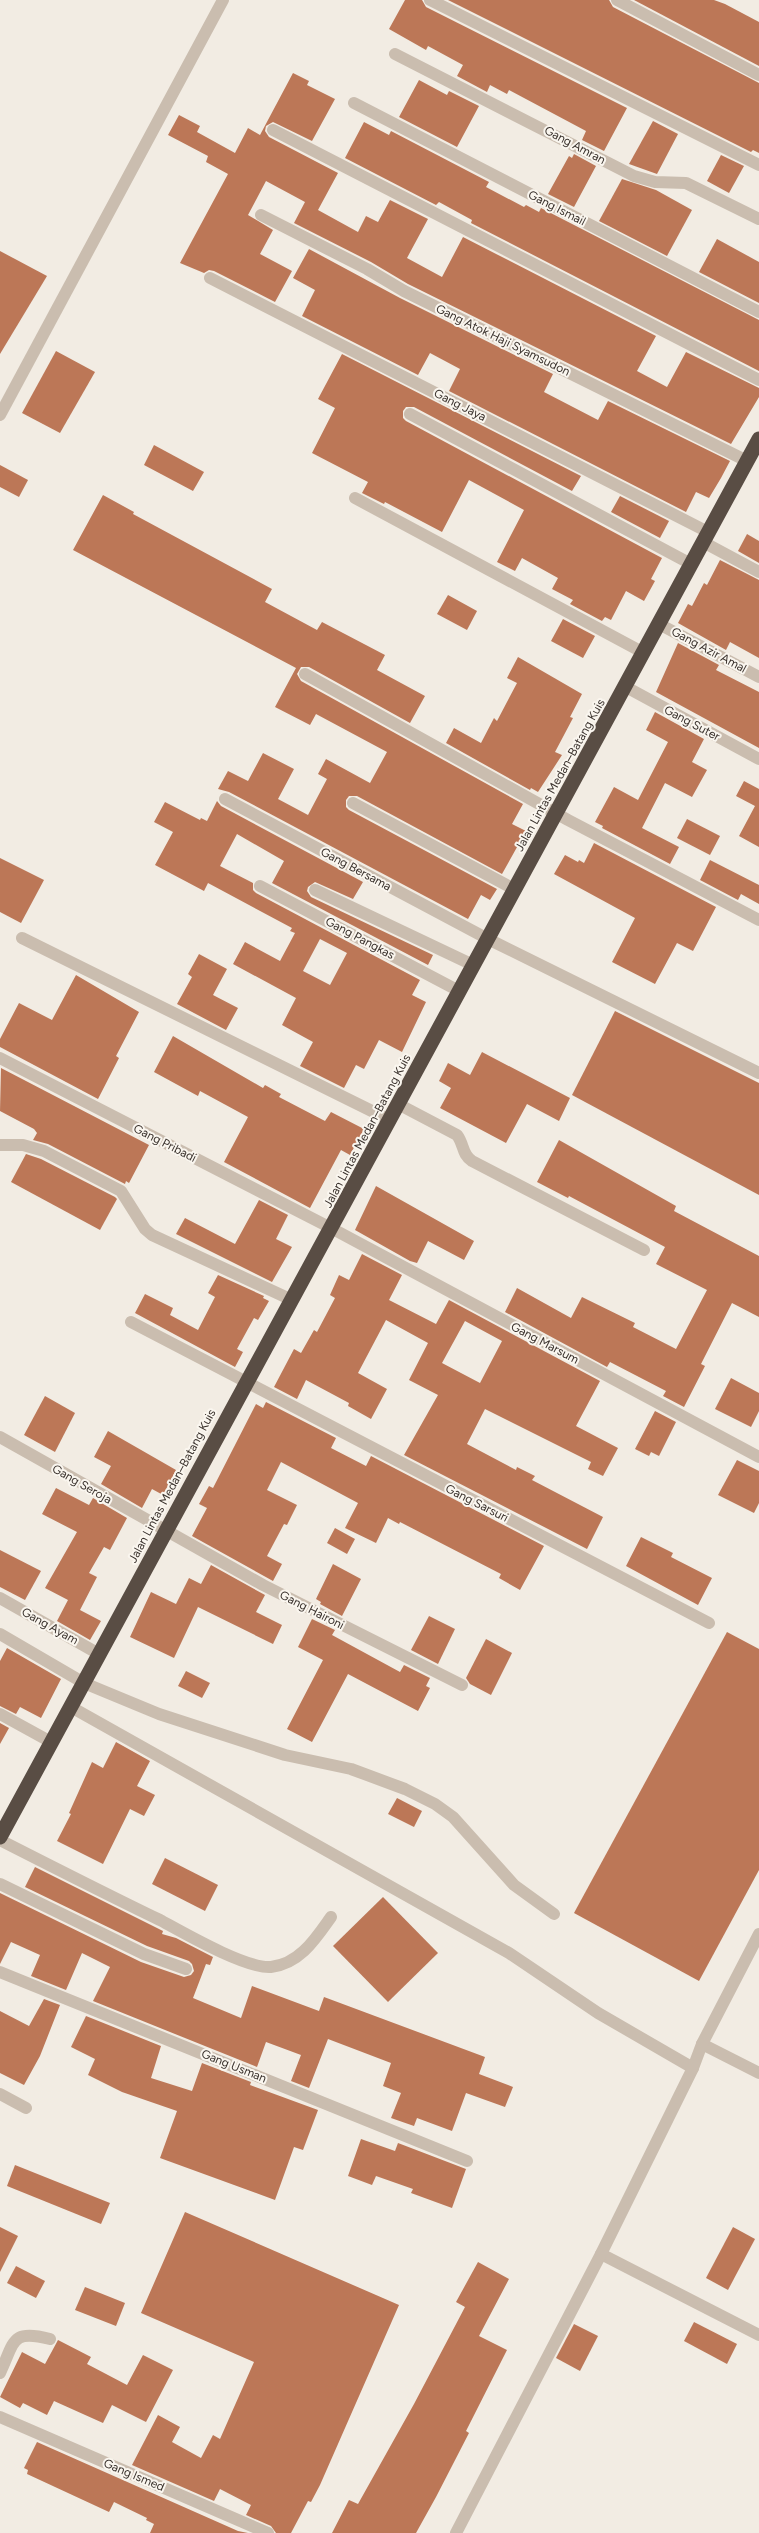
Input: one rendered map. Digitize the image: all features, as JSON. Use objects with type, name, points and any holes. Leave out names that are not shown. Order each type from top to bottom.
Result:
[{"type":"highway","name":"Jalan Lintas Medan–Batang Kuis","points":[[0,1838],[245,1382],[292,1300],[514,889],[558,813],[759,439]]},
{"type":"street","points":[[0,415],[223,0]]},
{"type":"street","points":[[430,0],[759,164]]},
{"type":"street","points":[[617,0],[759,74]]},
{"type":"street","name":"Gang Amran","points":[[395,54],[634,176],[655,182],[686,183],[759,219]]},
{"type":"street","name":"Gang Ismail","points":[[354,103],[759,312]]},
{"type":"street","points":[[273,130],[759,380]]},
{"type":"street","name":"Gang Atok Haji Syamsudon","points":[[261,215],[367,269],[404,291],[747,461]]},
{"type":"street","name":"Gang Jaya","points":[[210,278],[706,537],[759,572]]},
{"type":"street","points":[[410,414],[691,564]]},
{"type":"street","points":[[355,498],[644,653]]},
{"type":"street","name":"Gang Azir Amal","points":[[659,624],[759,677]]},
{"type":"street","points":[[304,674],[759,920]]},
{"type":"street","name":"Gang Suter","points":[[626,687],[759,759]]},
{"type":"street","name":"Gang Bersama","points":[[225,799],[488,939],[759,1073]]},
{"type":"street","points":[[353,803],[514,889]]},
{"type":"street","name":"Gang Pangkas","points":[[260,886],[459,991]]},
{"type":"street","points":[[315,890],[473,965]]},
{"type":"street","points":[[22,938],[390,1120]]},
{"type":"street","name":"Gang Pribadi","points":[[0,1058],[331,1228]]},
{"type":"street","points":[[398,1104],[457,1135],[465,1154],[472,1161],[644,1250]]},
{"type":"street","points":[[0,1145],[23,1145],[44,1151],[121,1191],[145,1229],[152,1235],[292,1300]]},
{"type":"street","name":"Gang Marsum","points":[[331,1228],[759,1457]]},
{"type":"street","name":"Gang Sarsuri","points":[[131,1322],[709,1623]]},
{"type":"street","name":"Gang Seroja","points":[[0,1437],[165,1531]]},
{"type":"street","name":"Gang Haironi","points":[[165,1531],[263,1585],[462,1685]]},
{"type":"street","name":"Gang Ayam","points":[[0,1598],[99,1654]]},
{"type":"street","points":[[0,1634],[84,1682],[194,1727],[285,1755],[351,1769],[405,1789],[435,1804],[453,1817],[514,1885],[554,1914]]},
{"type":"street","points":[[71,1706],[478,1936],[564,1989],[598,2013],[693,2068]]},
{"type":"street","points":[[0,1714],[51,1742]]},
{"type":"street","points":[[0,1838],[199,1941],[250,1963],[271,1967],[289,1960],[309,1947],[331,1917]]},
{"type":"street","points":[[0,1884],[144,1954],[186,1969]]},
{"type":"street","points":[[456,2533],[601,2254],[693,2068],[702,2044],[759,1934]]},
{"type":"street","name":"Gang Usman","points":[[0,1972],[467,2160]]},
{"type":"street","points":[[702,2044],[759,2074]]},
{"type":"street","points":[[0,2094],[26,2108]]},
{"type":"street","points":[[601,2254],[759,2334]]},
{"type":"street","points":[[0,2373],[15,2339],[28,2333],[50,2339]]},
{"type":"street","name":"Gang Ismed","points":[[0,2417],[268,2533]]},
{"type":"building","points":[[405,0],[422,0],[426,7],[627,108],[604,151],[582,140],[586,131],[509,90],[507,94],[490,85],[487,92],[457,76],[463,65],[428,46],[426,50],[389,29]]},
{"type":"building","points":[[448,0],[609,0],[613,7],[759,83],[759,153],[753,150],[751,152]]},
{"type":"building","points":[[634,0],[714,0],[725,4],[759,22],[759,66]]},
{"type":"building","points":[[293,73],[309,81],[307,85],[335,99],[312,141],[273,122],[266,126],[265,131],[269,137],[338,173],[318,210],[358,232],[366,216],[378,222],[390,200],[428,219],[407,258],[442,277],[463,237],[656,336],[637,371],[667,387],[686,352],[759,388],[759,397],[731,444],[408,284],[371,262],[294,223],[305,202],[266,181],[248,215],[273,230],[260,254],[292,271],[275,302],[214,271],[209,270],[204,273],[180,263],[228,174],[206,162],[208,156],[168,135],[179,115],[200,126],[197,132],[235,153],[248,128],[260,135]]},
{"type":"building","points":[[419,80],[447,95],[449,91],[479,106],[457,147],[399,117]]},
{"type":"building","points":[[653,121],[678,134],[657,174],[629,164]]},
{"type":"building","points":[[364,122],[389,135],[391,131],[489,182],[486,187],[524,207],[526,205],[539,212],[541,208],[759,320],[759,371],[471,223],[472,220],[439,202],[436,205],[345,158]]},
{"type":"building","points":[[574,154],[596,166],[574,207],[548,194],[569,156],[572,158]]},
{"type":"building","points":[[721,155],[744,166],[729,193],[707,181]]},
{"type":"building","points":[[622,179],[656,190],[692,210],[667,256],[599,221]]},
{"type":"building","points":[[717,239],[759,262],[759,303],[699,272]]},
{"type":"building","points":[[309,249],[400,298],[553,374],[544,392],[598,420],[608,401],[730,461],[721,478],[709,498],[696,492],[686,512],[449,391],[460,369],[430,353],[418,375],[302,316],[315,290],[293,278]]},
{"type":"building","points":[[0,251],[47,276],[0,354]]},
{"type":"building","points":[[56,351],[95,372],[60,433],[22,413]]},
{"type":"building","points":[[342,354],[581,476],[572,491],[414,407],[406,407],[403,411],[403,418],[406,421],[662,558],[651,579],[655,581],[644,601],[626,591],[611,620],[605,617],[602,621],[570,604],[573,600],[552,589],[558,578],[522,558],[515,571],[497,562],[524,510],[469,480],[442,532],[385,502],[384,504],[362,493],[368,482],[312,453],[335,408],[318,399]]},
{"type":"building","points":[[154,445],[204,472],[193,491],[144,465]]},
{"type":"building","points":[[0,465],[28,480],[19,497],[0,487]]},
{"type":"building","points":[[103,495],[134,512],[133,514],[272,589],[265,602],[317,630],[322,622],[385,655],[377,670],[425,696],[410,723],[309,667],[301,667],[297,674],[301,681],[523,804],[512,824],[526,831],[502,874],[357,796],[349,796],[346,800],[346,807],[349,810],[497,889],[490,900],[481,895],[468,919],[229,792],[218,789],[228,771],[248,781],[263,753],[294,769],[278,799],[308,815],[327,779],[318,774],[326,759],[370,783],[387,752],[316,714],[310,725],[275,707],[296,668],[73,550]]},
{"type":"building","points":[[620,496],[669,521],[660,538],[611,512]]},
{"type":"building","points":[[747,534],[759,541],[759,563],[738,551]]},
{"type":"building","points":[[720,560],[759,580],[759,658],[730,642],[726,650],[678,623],[688,604],[692,606],[704,583],[707,585]]},
{"type":"building","points":[[448,595],[477,611],[467,630],[437,614]]},
{"type":"building","points":[[563,619],[595,636],[583,658],[551,641]]},
{"type":"building","points":[[678,643],[719,665],[716,670],[759,692],[759,748],[656,692]]},
{"type":"building","points":[[518,657],[582,694],[570,717],[573,718],[555,752],[562,755],[538,792],[531,788],[530,790],[446,743],[454,728],[481,743],[494,718],[497,721],[517,683],[507,678]]},
{"type":"building","points":[[655,712],[704,739],[692,762],[707,770],[692,797],[665,783],[642,828],[679,847],[670,864],[602,828],[603,826],[595,822],[614,787],[638,800],[668,742],[646,730]]},
{"type":"building","points":[[744,781],[759,789],[759,847],[739,836],[755,806],[736,796]]},
{"type":"building","points":[[217,801],[221,806],[363,882],[353,899],[315,882],[308,887],[307,891],[311,897],[433,955],[428,965],[272,883],[284,861],[237,834],[220,866],[253,883],[253,890],[256,893],[420,980],[412,995],[426,1002],[402,1052],[379,1040],[364,1069],[356,1065],[344,1088],[300,1066],[313,1042],[282,1025],[296,998],[233,964],[245,942],[280,961],[295,933],[290,931],[292,928],[208,883],[204,891],[155,865],[173,832],[154,822],[165,802],[200,820],[201,818],[207,821]],"holes":[[[320,939],[347,953],[330,985],[303,971]]]},
{"type":"building","points":[[687,819],[720,836],[710,855],[677,838]]},
{"type":"building","points":[[594,843],[716,907],[693,951],[677,943],[655,984],[612,962],[635,918],[554,874],[565,855],[584,863]]},
{"type":"building","points":[[0,858],[44,880],[21,923],[0,912]]},
{"type":"building","points":[[710,860],[759,885],[759,904],[741,894],[738,900],[700,880]]},
{"type":"building","points":[[199,954],[227,969],[213,995],[238,1008],[226,1030],[177,1004],[192,977],[188,974]]},
{"type":"building","points":[[76,975],[139,1012],[116,1056],[119,1058],[98,1099],[0,1047],[0,1039],[19,1003],[52,1020]]},
{"type":"building","points":[[615,1011],[759,1083],[759,1195],[572,1095]]},
{"type":"building","points":[[173,1036],[263,1088],[265,1085],[281,1094],[279,1097],[325,1121],[331,1112],[364,1129],[350,1155],[341,1150],[310,1208],[224,1162],[248,1117],[200,1091],[198,1096],[154,1072]]},
{"type":"building","points":[[482,1052],[570,1098],[559,1121],[527,1104],[506,1143],[440,1108],[451,1088],[439,1081],[448,1063],[470,1075]]},
{"type":"building","points":[[1,1068],[149,1145],[129,1183],[126,1181],[125,1184],[48,1144],[33,1140],[37,1133],[34,1129],[0,1111]]},
{"type":"building","points":[[559,1140],[676,1206],[674,1211],[759,1256],[759,1317],[732,1303],[701,1364],[705,1366],[684,1407],[663,1396],[666,1391],[610,1362],[607,1367],[505,1312],[517,1288],[571,1318],[582,1297],[635,1323],[633,1327],[676,1349],[707,1290],[656,1264],[665,1247],[569,1196],[568,1198],[537,1182]]},
{"type":"building","points":[[26,1154],[41,1159],[117,1199],[100,1230],[11,1182]]},
{"type":"building","points":[[376,1186],[474,1241],[464,1260],[428,1241],[417,1263],[410,1261],[355,1230]]},
{"type":"building","points":[[259,1200],[288,1215],[276,1239],[292,1247],[272,1282],[176,1234],[185,1218],[235,1244]]},
{"type":"building","points":[[362,1254],[402,1275],[389,1300],[436,1324],[449,1300],[600,1381],[576,1426],[618,1448],[603,1476],[588,1469],[591,1462],[485,1409],[467,1444],[516,1470],[517,1467],[535,1476],[532,1480],[603,1517],[587,1549],[404,1455],[438,1395],[409,1380],[428,1343],[386,1320],[358,1373],[387,1389],[371,1419],[348,1406],[349,1403],[306,1380],[297,1399],[274,1387],[294,1349],[301,1353],[314,1330],[317,1332],[335,1298],[330,1295],[339,1275],[349,1280]],"holes":[[[465,1321],[502,1341],[480,1383],[442,1363]]]},
{"type":"building","points":[[218,1275],[264,1296],[263,1298],[269,1301],[258,1320],[254,1318],[237,1349],[243,1352],[235,1367],[135,1313],[145,1294],[173,1308],[170,1315],[198,1330],[215,1297],[208,1293]]},
{"type":"building","points":[[731,1378],[759,1393],[759,1411],[751,1427],[715,1409]]},
{"type":"building","points":[[45,1396],[75,1413],[55,1452],[24,1435]]},
{"type":"building","points":[[266,1402],[336,1438],[331,1448],[366,1466],[371,1456],[544,1546],[520,1590],[499,1578],[501,1574],[400,1522],[399,1524],[388,1518],[376,1543],[345,1528],[358,1503],[281,1462],[267,1490],[297,1505],[287,1525],[284,1524],[267,1556],[282,1564],[273,1581],[192,1536],[207,1508],[199,1504],[209,1486],[213,1488],[256,1404],[263,1408]]},
{"type":"building","points":[[655,1411],[676,1422],[659,1456],[651,1452],[649,1456],[635,1449]]},
{"type":"building","points":[[108,1431],[176,1470],[163,1495],[152,1489],[142,1508],[101,1484],[111,1466],[94,1457]]},
{"type":"building","points":[[737,1460],[759,1471],[759,1503],[754,1513],[718,1495]]},
{"type":"building","points":[[56,1488],[89,1505],[93,1498],[127,1518],[110,1550],[104,1547],[89,1573],[97,1577],[80,1610],[101,1621],[90,1640],[57,1621],[68,1600],[45,1588],[77,1532],[42,1514]]},
{"type":"building","points":[[335,1528],[355,1539],[347,1554],[327,1543]]},
{"type":"building","points":[[641,1537],[673,1553],[671,1557],[712,1578],[698,1605],[626,1566]]},
{"type":"building","points":[[0,1550],[41,1571],[25,1600],[0,1587]]},
{"type":"building","points":[[333,1564],[361,1579],[342,1616],[320,1604],[321,1602],[316,1599]]},
{"type":"building","points":[[211,1565],[265,1595],[256,1612],[282,1625],[273,1644],[198,1607],[174,1658],[130,1637],[151,1592],[176,1604],[189,1578],[201,1584]]},
{"type":"building","points":[[429,1616],[455,1629],[438,1664],[411,1650]]},
{"type":"building","points":[[312,1619],[335,1630],[332,1635],[400,1672],[404,1665],[430,1678],[426,1686],[430,1688],[418,1711],[348,1674],[312,1742],[287,1729],[323,1660],[298,1647]]},
{"type":"building","points":[[727,1632],[759,1649],[759,1870],[699,1981],[574,1913]]},
{"type":"building","points":[[486,1639],[512,1653],[491,1695],[470,1684],[466,1678]]},
{"type":"building","points":[[7,1648],[61,1679],[41,1718],[20,1707],[16,1714],[0,1706],[0,1661]]},
{"type":"building","points":[[186,1671],[210,1683],[202,1698],[178,1686]]},
{"type":"building","points":[[0,1723],[9,1728],[0,1744]]},
{"type":"building","points":[[116,1742],[150,1761],[137,1786],[155,1795],[144,1816],[130,1809],[103,1864],[57,1841],[71,1814],[69,1813],[92,1762],[103,1768]]},
{"type":"building","points":[[397,1798],[422,1811],[414,1827],[388,1814]]},
{"type":"building","points":[[165,1858],[218,1885],[205,1911],[152,1884]]},
{"type":"building","points":[[35,1867],[163,1931],[162,1934],[176,1938],[213,1957],[210,1965],[206,1964],[193,1998],[241,2018],[252,1986],[319,2011],[324,1997],[485,2057],[479,2074],[513,2087],[505,2107],[466,2093],[452,2131],[417,2118],[414,2126],[391,2118],[401,2093],[383,2086],[391,2063],[328,2039],[309,2088],[291,2081],[301,2055],[266,2042],[257,2067],[93,2001],[110,1967],[82,1953],[66,1990],[31,1976],[40,1955],[11,1942],[0,1964],[0,1893],[141,1962],[184,1977],[191,1975],[194,1971],[189,1961],[147,1946],[25,1887]]},
{"type":"building","points":[[383,1897],[438,1953],[388,2002],[333,1946]]},
{"type":"building","points":[[44,1999],[60,2005],[40,2056],[24,2085],[0,2073],[0,2011],[29,2026]]},
{"type":"building","points":[[86,2016],[161,2046],[151,2078],[192,2091],[202,2063],[251,2082],[250,2085],[318,2110],[303,2150],[294,2147],[275,2200],[160,2158],[177,2111],[122,2092],[88,2075],[95,2059],[71,2047]]},
{"type":"building","points":[[361,2139],[395,2151],[398,2143],[466,2169],[452,2208],[411,2193],[413,2189],[376,2176],[372,2185],[348,2176]]},
{"type":"building","points":[[15,2165],[110,2203],[101,2224],[7,2186]]},
{"type":"building","points":[[185,2212],[399,2305],[320,2485],[311,2502],[308,2501],[291,2533],[276,2533],[271,2526],[246,2515],[251,2505],[220,2489],[214,2501],[132,2465],[158,2415],[180,2427],[172,2442],[201,2458],[213,2435],[220,2439],[254,2362],[141,2313]]},
{"type":"building","points":[[0,2227],[18,2236],[0,2272]]},
{"type":"building","points":[[733,2227],[755,2239],[728,2290],[706,2278]]},
{"type":"building","points":[[478,2262],[509,2279],[479,2336],[507,2350],[466,2431],[469,2433],[436,2497],[416,2533],[332,2533],[349,2500],[358,2504],[414,2404],[465,2307],[456,2302]]},
{"type":"building","points":[[16,2266],[45,2281],[36,2298],[7,2283]]},
{"type":"building","points":[[85,2287],[125,2303],[116,2326],[75,2310]]},
{"type":"building","points":[[694,2322],[737,2344],[727,2364],[684,2341]]},
{"type":"building","points":[[574,2324],[598,2336],[580,2371],[556,2358]]},
{"type":"building","points":[[58,2340],[91,2357],[87,2364],[127,2385],[143,2355],[173,2370],[146,2422],[112,2405],[103,2423],[54,2401],[47,2415],[23,2403],[20,2408],[0,2397],[22,2352],[45,2364]]},
{"type":"building","points":[[37,2442],[238,2531],[248,2533],[150,2533],[154,2524],[146,2520],[147,2518],[114,2502],[109,2512],[27,2474],[28,2470],[24,2468]]}]
